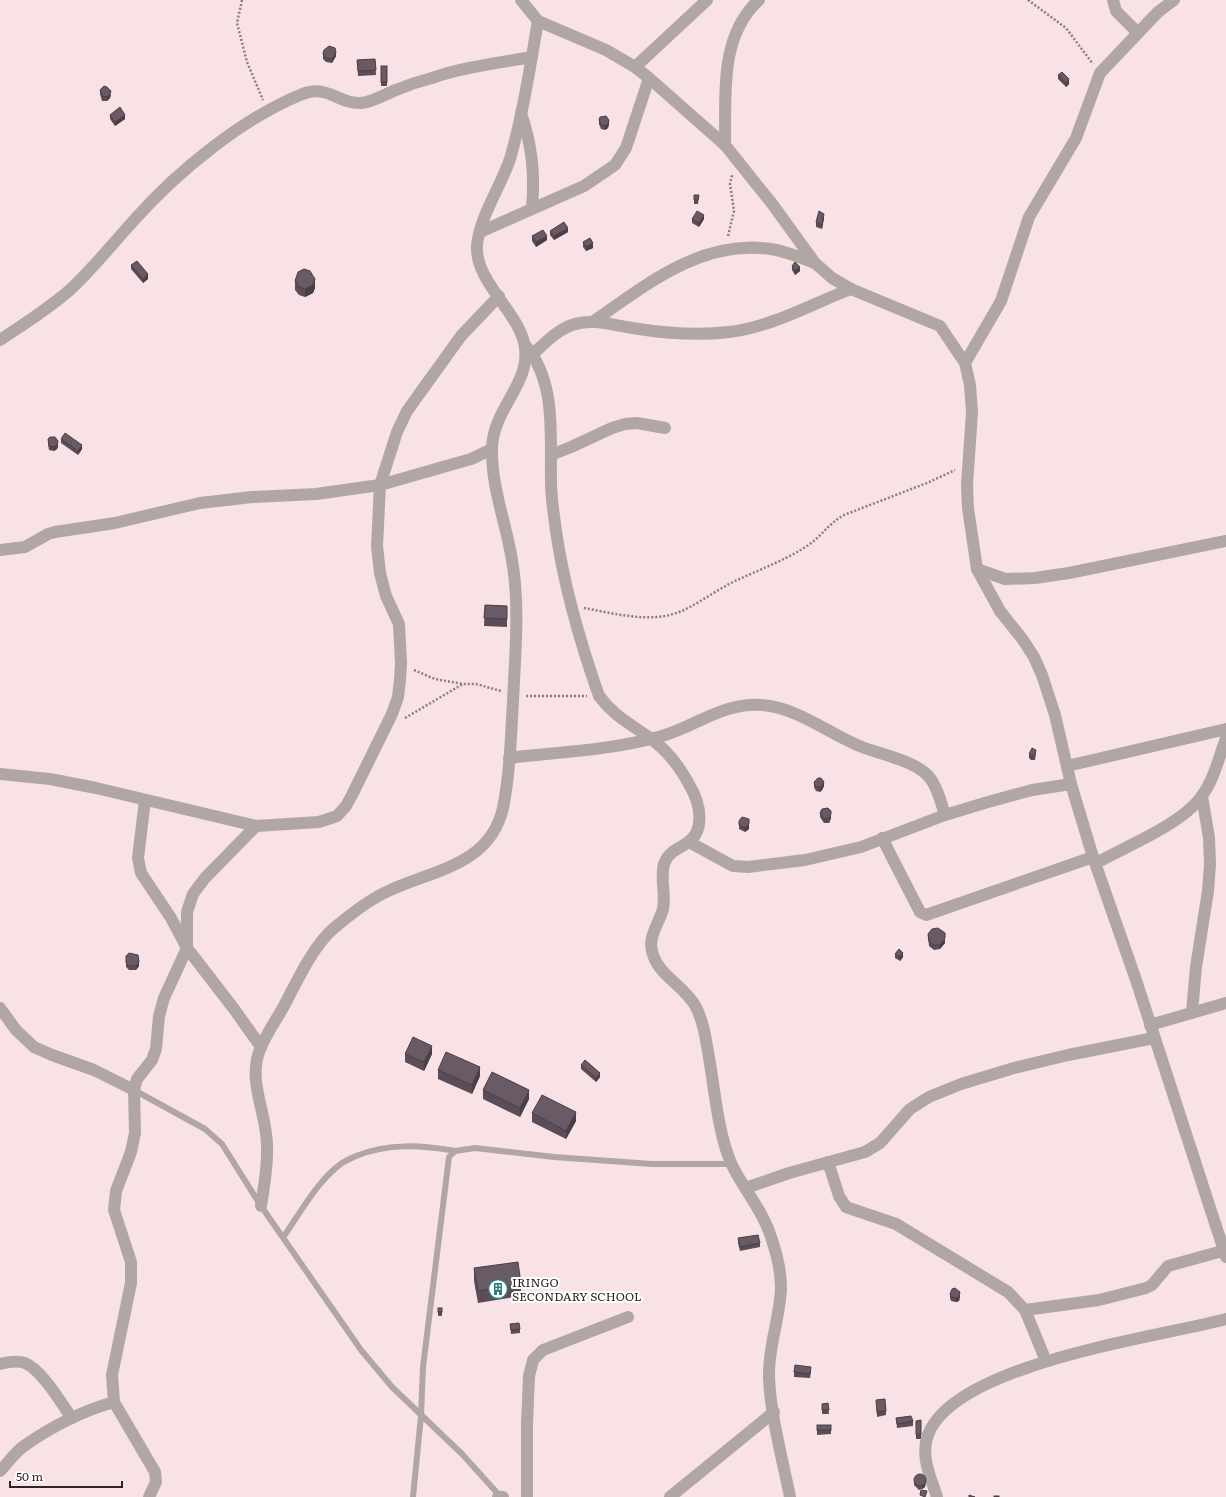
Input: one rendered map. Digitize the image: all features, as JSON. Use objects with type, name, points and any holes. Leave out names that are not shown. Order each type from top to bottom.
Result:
[{"type":"street","points":[[522,0],[538,21],[606,50],[635,67],[649,78],[725,145],[815,263],[832,278],[852,289],[940,326],[965,363],[970,385],[972,412],[968,464],[968,508],[977,569],[1000,611],[1023,640],[1034,658],[1049,695],[1071,784],[1094,860],[1225,1252],[1168,1266],[1152,1285],[1146,1288],[1091,1301],[1025,1310]]},
{"type":"street","points":[[635,67],[707,0]]},
{"type":"street","points":[[725,145],[728,64],[733,40],[742,20],[760,0]]},
{"type":"street","points":[[1113,0],[1116,11],[1138,33]]},
{"type":"street","points":[[965,363],[1001,301],[1029,217],[1076,138],[1091,93],[1100,73],[1158,12],[1174,0]]},
{"type":"street","points":[[538,21],[521,112],[510,158],[502,181],[491,201],[480,232],[477,246],[479,261],[529,349],[540,365],[546,385],[551,420],[551,484],[556,532],[572,606],[599,696],[610,710],[651,739],[665,751],[691,787],[698,804],[700,819],[698,831],[689,842],[669,855],[664,864],[663,907],[650,942],[652,954],[662,971],[683,990],[696,1007],[704,1027],[723,1135],[732,1164],[769,1231],[778,1261],[781,1288],[771,1351],[769,1378],[790,1497]]},
{"type":"street","points":[[0,340],[39,314],[71,289],[104,256],[137,217],[181,173],[228,137],[267,110],[302,94],[316,91],[327,92],[348,102],[361,103],[434,77],[472,67],[532,57]]},
{"type":"street","points":[[480,232],[584,186],[615,165],[626,148],[649,78]]},
{"type":"street","points":[[521,112],[533,158],[534,183],[532,208]]},
{"type":"street","points":[[261,1206],[268,1146],[256,1083],[256,1063],[261,1047],[307,963],[330,931],[359,908],[384,893],[443,872],[466,860],[494,832],[502,811],[509,758],[516,605],[513,562],[496,488],[492,449],[498,420],[506,402],[524,374],[529,349],[570,326],[594,321],[672,268],[698,257],[726,250],[747,247],[772,249],[815,263]]},
{"type":"street","points":[[594,321],[663,332],[727,333],[749,329],[774,321],[852,289]]},
{"type":"street","points":[[0,774],[50,779],[256,826],[319,822],[337,816],[346,806],[383,732],[398,697],[401,663],[399,624],[386,596],[380,573],[377,546],[380,485],[397,432],[407,412],[461,336],[498,296]]},
{"type":"street","points":[[552,454],[612,428],[625,424],[638,423],[665,428]]},
{"type":"street","points":[[0,550],[25,547],[48,534],[55,532],[115,523],[200,503],[252,497],[316,494],[380,485],[471,459],[492,449]]},
{"type":"street","points":[[977,569],[1005,579],[1036,578],[1076,572],[1226,541]]},
{"type":"street","points":[[509,758],[651,739],[676,731],[716,712],[737,706],[762,705],[784,710],[815,722],[860,746],[922,770],[930,779],[946,815]]},
{"type":"street","points":[[1067,766],[1226,729]]},
{"type":"street","points":[[882,838],[920,912],[926,915],[1094,860],[1169,825],[1195,806],[1202,796],[1210,781],[1226,738]]},
{"type":"street","points":[[689,842],[733,866],[748,867],[805,860],[861,847],[946,815],[1032,790],[1071,784]]},
{"type":"street","points":[[1192,1012],[1196,967],[1208,891],[1210,864],[1209,838],[1202,796]]},
{"type":"street","points":[[145,800],[138,858],[140,873],[171,918],[187,948],[261,1047]]},
{"type":"street","points":[[149,1497],[156,1482],[154,1472],[114,1402],[112,1375],[131,1283],[131,1262],[114,1210],[116,1191],[131,1152],[135,1133],[134,1090],[137,1079],[152,1060],[156,1049],[159,1016],[164,998],[187,948],[187,912],[193,894],[205,878],[256,826]]},
{"type":"street","points":[[1150,1025],[1226,1003]]},
{"type":"street","points":[[0,1008],[16,1030],[34,1047],[94,1070],[134,1090]]},
{"type":"street","points":[[746,1188],[865,1152],[880,1143],[910,1109],[929,1097],[961,1084],[1029,1064],[1154,1038]]},
{"type":"street","points":[[828,1162],[839,1196],[846,1208],[896,1224],[1008,1292],[1025,1310],[1046,1361]]},
{"type":"street","points":[[527,1497],[527,1424],[529,1376],[533,1360],[543,1350],[628,1317]]},
{"type":"street","points":[[937,1497],[925,1453],[927,1438],[934,1425],[949,1408],[972,1391],[1046,1361],[1226,1319]]},
{"type":"street","points":[[0,1364],[10,1361],[25,1363],[39,1374],[72,1418]]},
{"type":"street","points":[[0,1471],[23,1447],[72,1418],[96,1407],[114,1402]]},
{"type":"street","points":[[670,1497],[774,1412]]},
{"type":"lane","points":[[134,1090],[205,1129],[222,1144],[261,1206],[284,1236],[360,1350],[392,1388],[462,1454],[500,1497]]},
{"type":"lane","points":[[284,1236],[323,1180],[343,1162],[367,1152],[399,1146],[428,1146],[455,1151],[475,1148],[554,1157],[652,1164],[732,1164]]},
{"type":"lane","points":[[413,1497],[422,1416],[423,1367],[444,1186],[449,1157],[455,1151]]},
{"type":"path","points":[[242,0],[238,14],[239,32],[250,69],[267,110]]},
{"type":"path","points":[[1028,0],[1066,28],[1100,73]]},
{"type":"path","points":[[726,250],[734,211],[730,184],[737,159]]},
{"type":"path","points":[[572,606],[640,617],[673,615],[685,610],[731,583],[808,546],[820,536],[834,520],[926,484],[968,464]]},
{"type":"path","points":[[401,663],[435,679],[463,684],[476,684],[513,695],[538,697],[599,696]]},
{"type":"path","points":[[383,732],[432,700],[463,684]]},
{"type":"building","points":[[329,46],[335,48],[336,52],[332,59],[326,58],[323,54],[324,50]]},
{"type":"building","points":[[375,59],[376,70],[358,71],[357,60]]},
{"type":"building","points":[[381,66],[387,66],[387,82],[381,82]]},
{"type":"building","points":[[1062,72],[1069,79],[1066,83],[1058,75]]},
{"type":"building","points":[[104,86],[111,91],[107,97],[102,96],[100,90]]},
{"type":"building","points":[[120,107],[125,115],[115,122],[110,115]]},
{"type":"building","points":[[606,116],[609,120],[608,124],[605,126],[601,125],[599,120],[600,117]]},
{"type":"building","points":[[694,195],[699,195],[698,200],[694,200]]},
{"type":"building","points":[[697,211],[704,215],[699,223],[692,219]]},
{"type":"building","points":[[819,211],[824,214],[822,225],[816,222]]},
{"type":"building","points":[[564,222],[568,228],[554,236],[550,231]]},
{"type":"building","points":[[543,230],[547,236],[536,242],[532,236]]},
{"type":"building","points":[[590,238],[593,243],[586,247],[583,242]]},
{"type":"building","points":[[137,261],[148,274],[143,279],[131,265]]},
{"type":"building","points":[[795,262],[800,267],[795,271],[792,266]]},
{"type":"building","points":[[304,269],[310,271],[315,279],[313,285],[305,289],[299,287],[295,281],[298,272]]},
{"type":"building","points":[[65,433],[82,445],[78,451],[61,439]]},
{"type":"building","points":[[50,437],[55,437],[58,441],[57,445],[54,447],[49,446],[48,439]]},
{"type":"building","points":[[485,605],[507,606],[507,619],[484,618]]},
{"type":"building","points":[[1032,748],[1036,750],[1035,755],[1031,756],[1029,754]]},
{"type":"building","points":[[818,778],[821,778],[824,782],[822,786],[816,787],[814,782]]},
{"type":"building","points":[[828,808],[831,811],[831,814],[829,818],[824,819],[820,813],[822,809]]},
{"type":"building","points":[[742,817],[749,819],[749,824],[745,828],[739,825],[739,821]]},
{"type":"building","points":[[938,928],[945,933],[945,938],[940,945],[934,945],[929,942],[928,934],[932,929]]},
{"type":"building","points":[[899,949],[903,953],[900,957],[895,954]]},
{"type":"building","points":[[129,953],[138,955],[139,962],[136,966],[129,966],[126,963],[126,956]]},
{"type":"building","points":[[413,1037],[432,1046],[424,1062],[405,1054]]},
{"type":"building","points":[[446,1052],[480,1067],[472,1085],[438,1070]]},
{"type":"building","points":[[585,1060],[600,1073],[596,1078],[581,1065]]},
{"type":"building","points":[[492,1072],[529,1090],[520,1108],[483,1090]]},
{"type":"building","points":[[542,1095],[576,1112],[566,1131],[532,1113]]},
{"type":"building","points":[[758,1235],[760,1243],[740,1247],[738,1238]]},
{"type":"building","points":[[518,1262],[521,1284],[478,1291],[474,1268]]},
{"type":"building","points":[[955,1288],[960,1292],[959,1297],[956,1298],[951,1297],[950,1294],[952,1289]]},
{"type":"building","points":[[438,1308],[442,1308],[442,1312],[438,1312]]},
{"type":"building","points":[[519,1323],[520,1329],[511,1330],[510,1324]]},
{"type":"building","points":[[795,1365],[811,1367],[810,1374],[794,1372]]},
{"type":"building","points":[[885,1399],[886,1411],[877,1412],[876,1400]]},
{"type":"building","points":[[828,1403],[829,1410],[822,1410],[822,1404]]},
{"type":"building","points":[[911,1416],[913,1421],[897,1424],[896,1418]]},
{"type":"building","points":[[921,1420],[921,1435],[916,1435],[916,1421]]},
{"type":"building","points":[[817,1425],[831,1425],[831,1430],[817,1430]]},
{"type":"building","points":[[920,1474],[924,1476],[926,1480],[924,1484],[920,1486],[916,1484],[914,1480],[916,1476]]},
{"type":"building","points":[[921,1490],[927,1491],[925,1497],[920,1495]]},
{"type":"place","name":"IRINGO SECONDARY SCHOOL","points":[[498,1289]]}]
